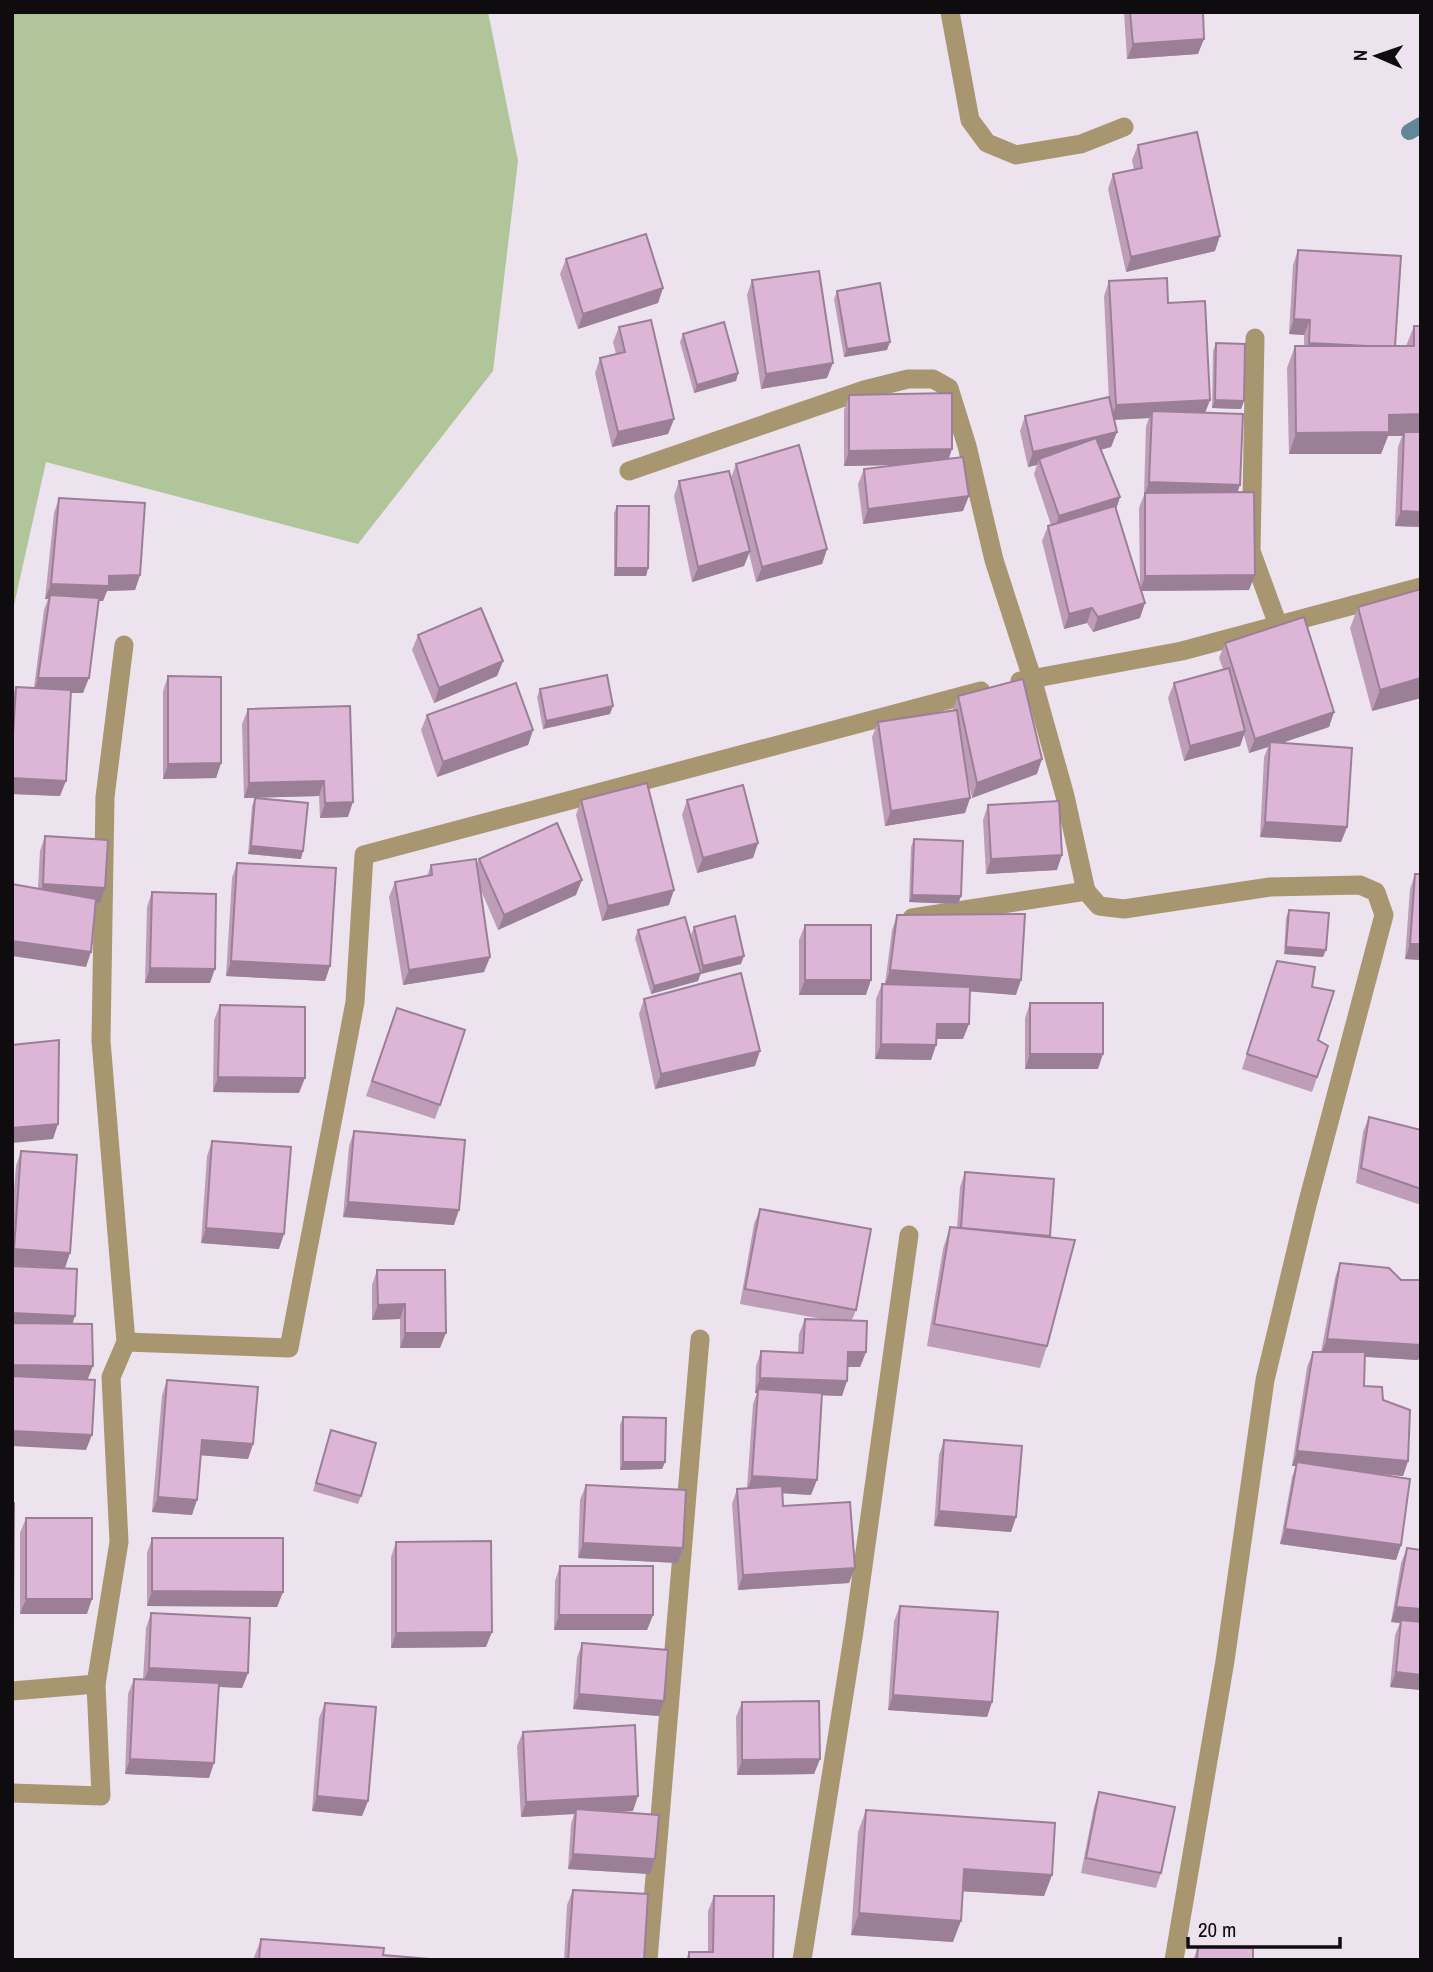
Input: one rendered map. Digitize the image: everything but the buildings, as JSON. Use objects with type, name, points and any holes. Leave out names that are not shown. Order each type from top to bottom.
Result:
[{"type":"street","points":[[950,12],[970,120],[987,143],[1016,155],[1081,144],[1124,127]]},
{"type":"street","points":[[1255,338],[1251,551],[1278,625]]},
{"type":"street","points":[[629,471],[864,390],[908,379],[933,379],[949,388],[967,446],[994,560],[1032,678],[1065,796],[1086,891],[1099,905],[1124,909],[1270,887],[1360,885],[1376,892],[1384,915],[1307,1205],[1265,1380],[1225,1661],[1174,1960]]},
{"type":"street","points":[[126,1342],[289,1348],[355,1002],[364,855],[1032,678],[1181,651],[1421,587]]},
{"type":"street","points":[[12,1793],[101,1796],[96,1684],[119,1542],[111,1377],[126,1342],[101,1041],[105,797],[124,645]]},
{"type":"street","points":[[912,918],[1086,891]]},
{"type":"street","points":[[802,1960],[854,1631],[909,1235]]},
{"type":"street","points":[[648,1960],[701,1339]]},
{"type":"street","points":[[12,1691],[96,1684]]},
{"type":"green space","points":[[12,12],[488,12],[518,161],[493,371],[358,544],[46,462],[12,614]]},
{"type":"waterway","points":[[1409,132],[1421,125]]}]
